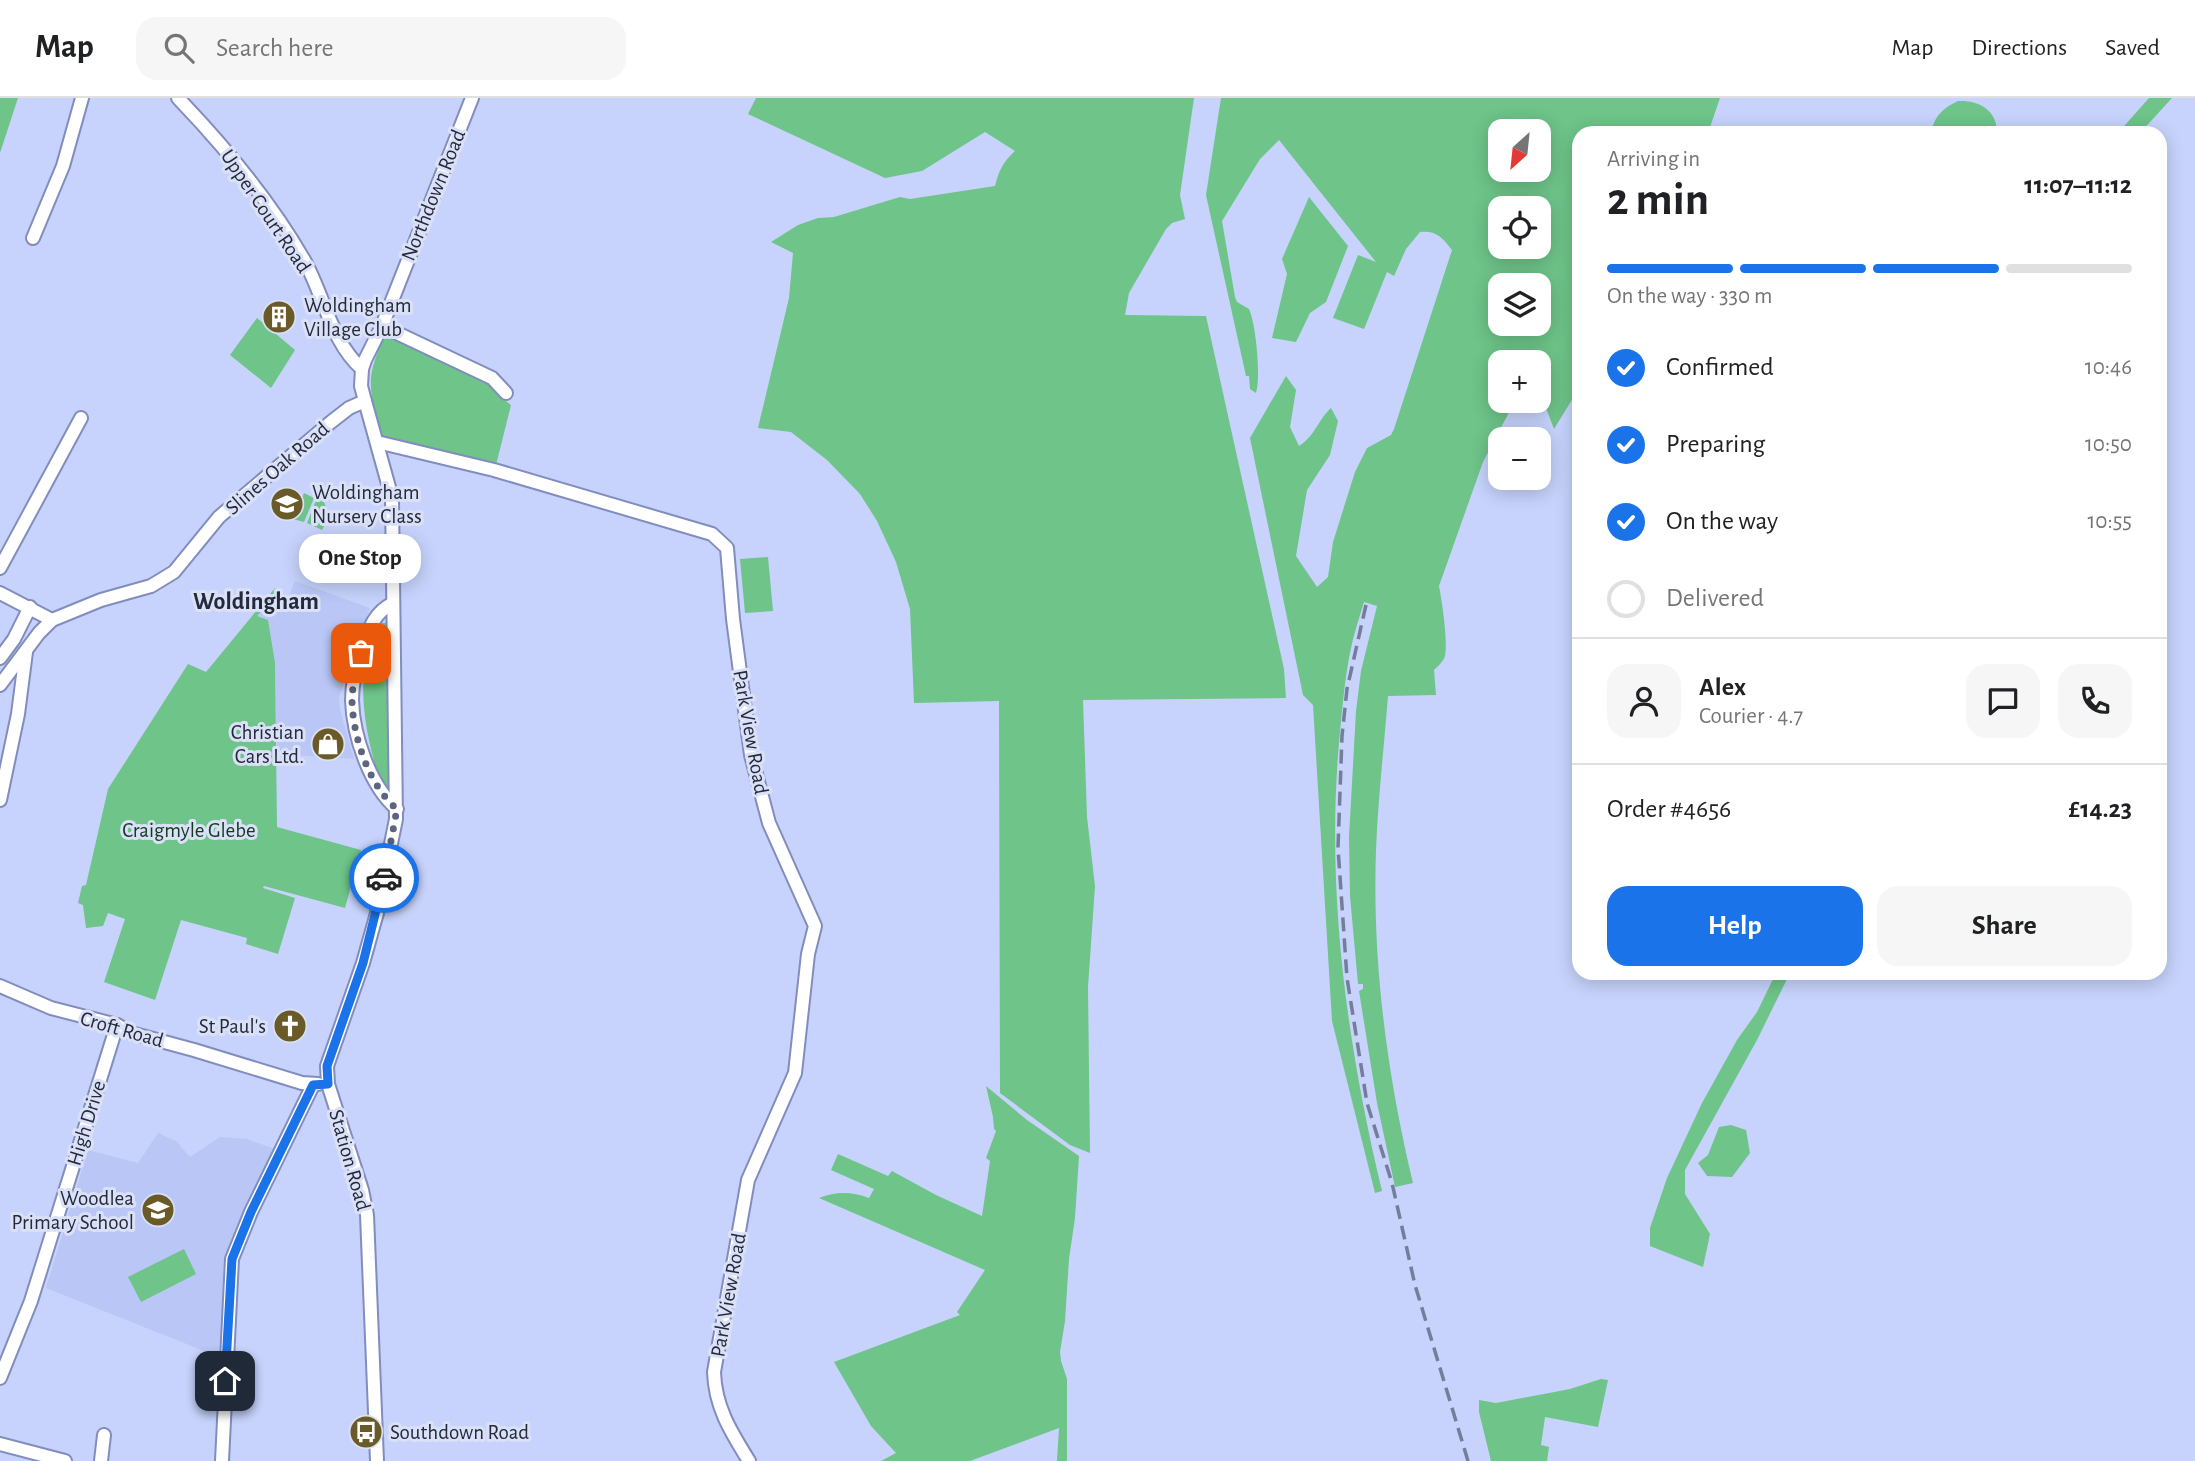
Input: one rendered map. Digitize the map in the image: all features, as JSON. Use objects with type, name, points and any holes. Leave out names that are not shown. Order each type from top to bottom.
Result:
[{"type":"street","points":[[33,238],[63,166],[82,98]]},
{"type":"street","name":"Upper Court Road","points":[[178,98],[236,163],[288,234],[305,262],[351,360],[362,369]]},
{"type":"street","name":"Northdown Road","points":[[362,369],[382,326],[472,98]]},
{"type":"street","points":[[382,326],[492,377],[506,393]]},
{"type":"street","name":"Station Road","points":[[362,369],[361,386],[392,498],[397,809],[376,914],[363,963],[327,1066],[328,1084],[362,1190],[367,1215],[377,1461]]},
{"type":"street","name":"Slines Oak Road","points":[[0,685],[26,649],[52,620],[163,580],[174,572],[219,517],[331,422],[349,408],[365,401]]},
{"type":"street","points":[[0,568],[81,418]]},
{"type":"street","name":"Park View Road","points":[[377,442],[494,470],[712,534],[727,548],[733,619],[751,755],[769,822],[815,926],[808,954],[795,1073],[748,1180],[714,1372],[718,1404],[749,1461]]},
{"type":"street","points":[[0,593],[52,620]]},
{"type":"street","points":[[393,603],[381,609],[370,626],[354,680],[352,702],[366,764],[377,788],[397,809]]},
{"type":"street","points":[[0,658],[14,639],[30,607]]},
{"type":"street","points":[[0,800],[18,714],[26,649]]},
{"type":"street","name":"Croft Road","points":[[0,986],[51,1008],[117,1026],[131,1033],[302,1083],[328,1084]]},
{"type":"street","name":"High Drive","points":[[0,1378],[3,1360],[31,1301],[117,1026]]},
{"type":"street","points":[[222,1461],[232,1259],[251,1212],[313,1085]]},
{"type":"street","points":[[102,1461],[104,1435]]},
{"type":"street","points":[[0,1444],[65,1461]]},
{"type":"shaded area","points":[[295,581],[370,608],[339,697],[354,759],[277,754],[275,663],[256,616],[279,591],[289,596]]},
{"type":"shaded area","name":"Woodlea Primary School","points":[[158,1133],[176,1141],[190,1157],[220,1137],[247,1139],[275,1149],[226,1257],[219,1357],[46,1288],[88,1150],[138,1163]]},
{"type":"green space","points":[[0,98],[18,98],[0,153]]},
{"type":"green space","points":[[756,98],[1194,98],[1180,195],[1185,219],[1172,223],[1166,229],[1129,293],[1125,315],[1206,316],[1284,669],[1286,698],[1083,700],[1087,817],[1095,886],[1088,987],[1090,1153],[1070,1145],[1000,1093],[999,701],[914,703],[910,609],[896,562],[877,521],[860,494],[827,460],[791,432],[758,428],[789,298],[793,253],[771,242],[798,225],[818,218],[834,217],[900,197],[910,199],[995,186],[1002,167],[1015,151],[985,132],[922,171],[885,178],[748,114]]},
{"type":"green space","points":[[1221,98],[1720,98],[1710,126],[1572,126],[1572,400],[1554,429],[1548,413],[1551,413],[1551,350],[1488,350],[1488,413],[1509,413],[1501,427],[1488,427],[1488,452],[1439,586],[1446,649],[1443,660],[1434,670],[1436,695],[1388,696],[1377,831],[1376,934],[1389,1059],[1413,1183],[1395,1187],[1377,1103],[1359,991],[1363,989],[1363,984],[1358,984],[1350,896],[1349,837],[1356,711],[1361,671],[1377,606],[1364,602],[1351,647],[1343,698],[1335,856],[1342,968],[1359,1080],[1382,1191],[1375,1193],[1332,1021],[1313,705],[1303,695],[1250,438],[1286,376],[1296,390],[1290,427],[1299,446],[1309,438],[1331,408],[1338,421],[1330,455],[1307,490],[1296,556],[1317,587],[1328,577],[1333,542],[1355,472],[1367,448],[1391,435],[1394,429],[1452,250],[1439,236],[1420,232],[1406,249],[1394,276],[1387,272],[1364,329],[1333,318],[1358,255],[1376,262],[1279,140],[1260,159],[1222,221],[1235,297],[1237,302],[1249,309],[1254,326],[1258,363],[1256,393],[1250,389],[1249,376],[1246,376],[1206,195]]},
{"type":"green space","points":[[2149,98],[2172,98],[2146,126],[2124,126]]},
{"type":"green space","points":[[1958,101],[1973,102],[1990,113],[1996,126],[1933,126],[1940,113]]},
{"type":"green space","points":[[1309,197],[1348,246],[1326,302],[1310,313],[1296,342],[1272,338],[1287,274],[1282,259]]},
{"type":"green space","points":[[257,318],[295,350],[271,388],[230,355]]},
{"type":"green space","points":[[386,333],[486,381],[511,405],[496,465],[388,441],[382,437],[371,384],[374,362]]},
{"type":"green space","points":[[304,493],[314,498],[304,522],[293,519]]},
{"type":"green space","points":[[317,498],[324,502],[333,525],[326,523],[322,530],[307,523]]},
{"type":"green space","points":[[768,557],[773,611],[745,613],[740,559]]},
{"type":"green space","name":"Craigmyle Glebe","points":[[275,588],[279,591],[257,616],[268,620],[275,663],[277,827],[361,850],[345,908],[264,886],[263,888],[295,898],[278,954],[246,944],[247,938],[181,920],[155,1000],[104,982],[125,919],[108,913],[103,926],[86,928],[83,905],[78,903],[82,886],[86,885],[108,789],[188,664],[206,672]]},
{"type":"green space","points":[[382,623],[386,623],[389,791],[376,771],[366,723],[363,689],[368,655]]},
{"type":"green space","points":[[1773,980],[1787,980],[1757,1040],[1685,1170],[1685,1194],[1710,1234],[1703,1267],[1650,1246],[1650,1228],[1667,1178],[1702,1103],[1737,1040],[1757,1012]]},
{"type":"green space","points":[[986,1086],[1027,1120],[1079,1156],[1060,1352],[1067,1379],[1067,1461],[1057,1461],[1059,1428],[970,1461],[881,1461],[896,1453],[871,1426],[834,1362],[960,1315],[957,1312],[985,1270],[819,1198],[844,1193],[869,1198],[874,1189],[831,1170],[838,1154],[888,1176],[892,1171],[982,1216],[990,1161],[986,1158],[996,1131]]},
{"type":"green space","points":[[1731,1125],[1746,1130],[1750,1153],[1732,1177],[1707,1176],[1698,1163],[1708,1155],[1719,1127]]},
{"type":"green space","points":[[184,1249],[196,1274],[141,1302],[128,1277]]},
{"type":"green space","points":[[1601,1379],[1608,1380],[1598,1427],[1545,1417],[1541,1445],[1549,1447],[1547,1461],[1491,1461],[1479,1412],[1479,1400],[1496,1403],[1570,1389]]},
{"type":"railway","points":[[1366,605],[1347,689],[1342,736],[1338,848],[1347,978],[1367,1103],[1392,1183],[1415,1285],[1468,1461]]},
{"type":"way so far","points":[[361,653],[352,702],[357,729],[366,764],[377,788],[397,809],[384,878]]},
{"type":"place","name":"Woldingham Village Club","points":[[279,317]]},
{"type":"place","name":"Woldingham Nursery Class","points":[[287,504]]},
{"type":"place","name":"One Stop","points":[[361,653]]},
{"type":"place","name":"Christian Cars Ltd.","points":[[328,744]]},
{"type":"place","name":"St Paul's","points":[[290,1026]]},
{"type":"place","name":"Woodlea Primary School","points":[[158,1210]]},
{"type":"place","name":"Southdown Road","points":[[366,1432]]},
{"type":"district","name":"Woldingham","points":[[256,601]]},
{"type":"route","points":[[225,1381],[232,1259],[251,1212],[313,1085],[328,1084],[327,1066],[363,963],[384,878]]}]
